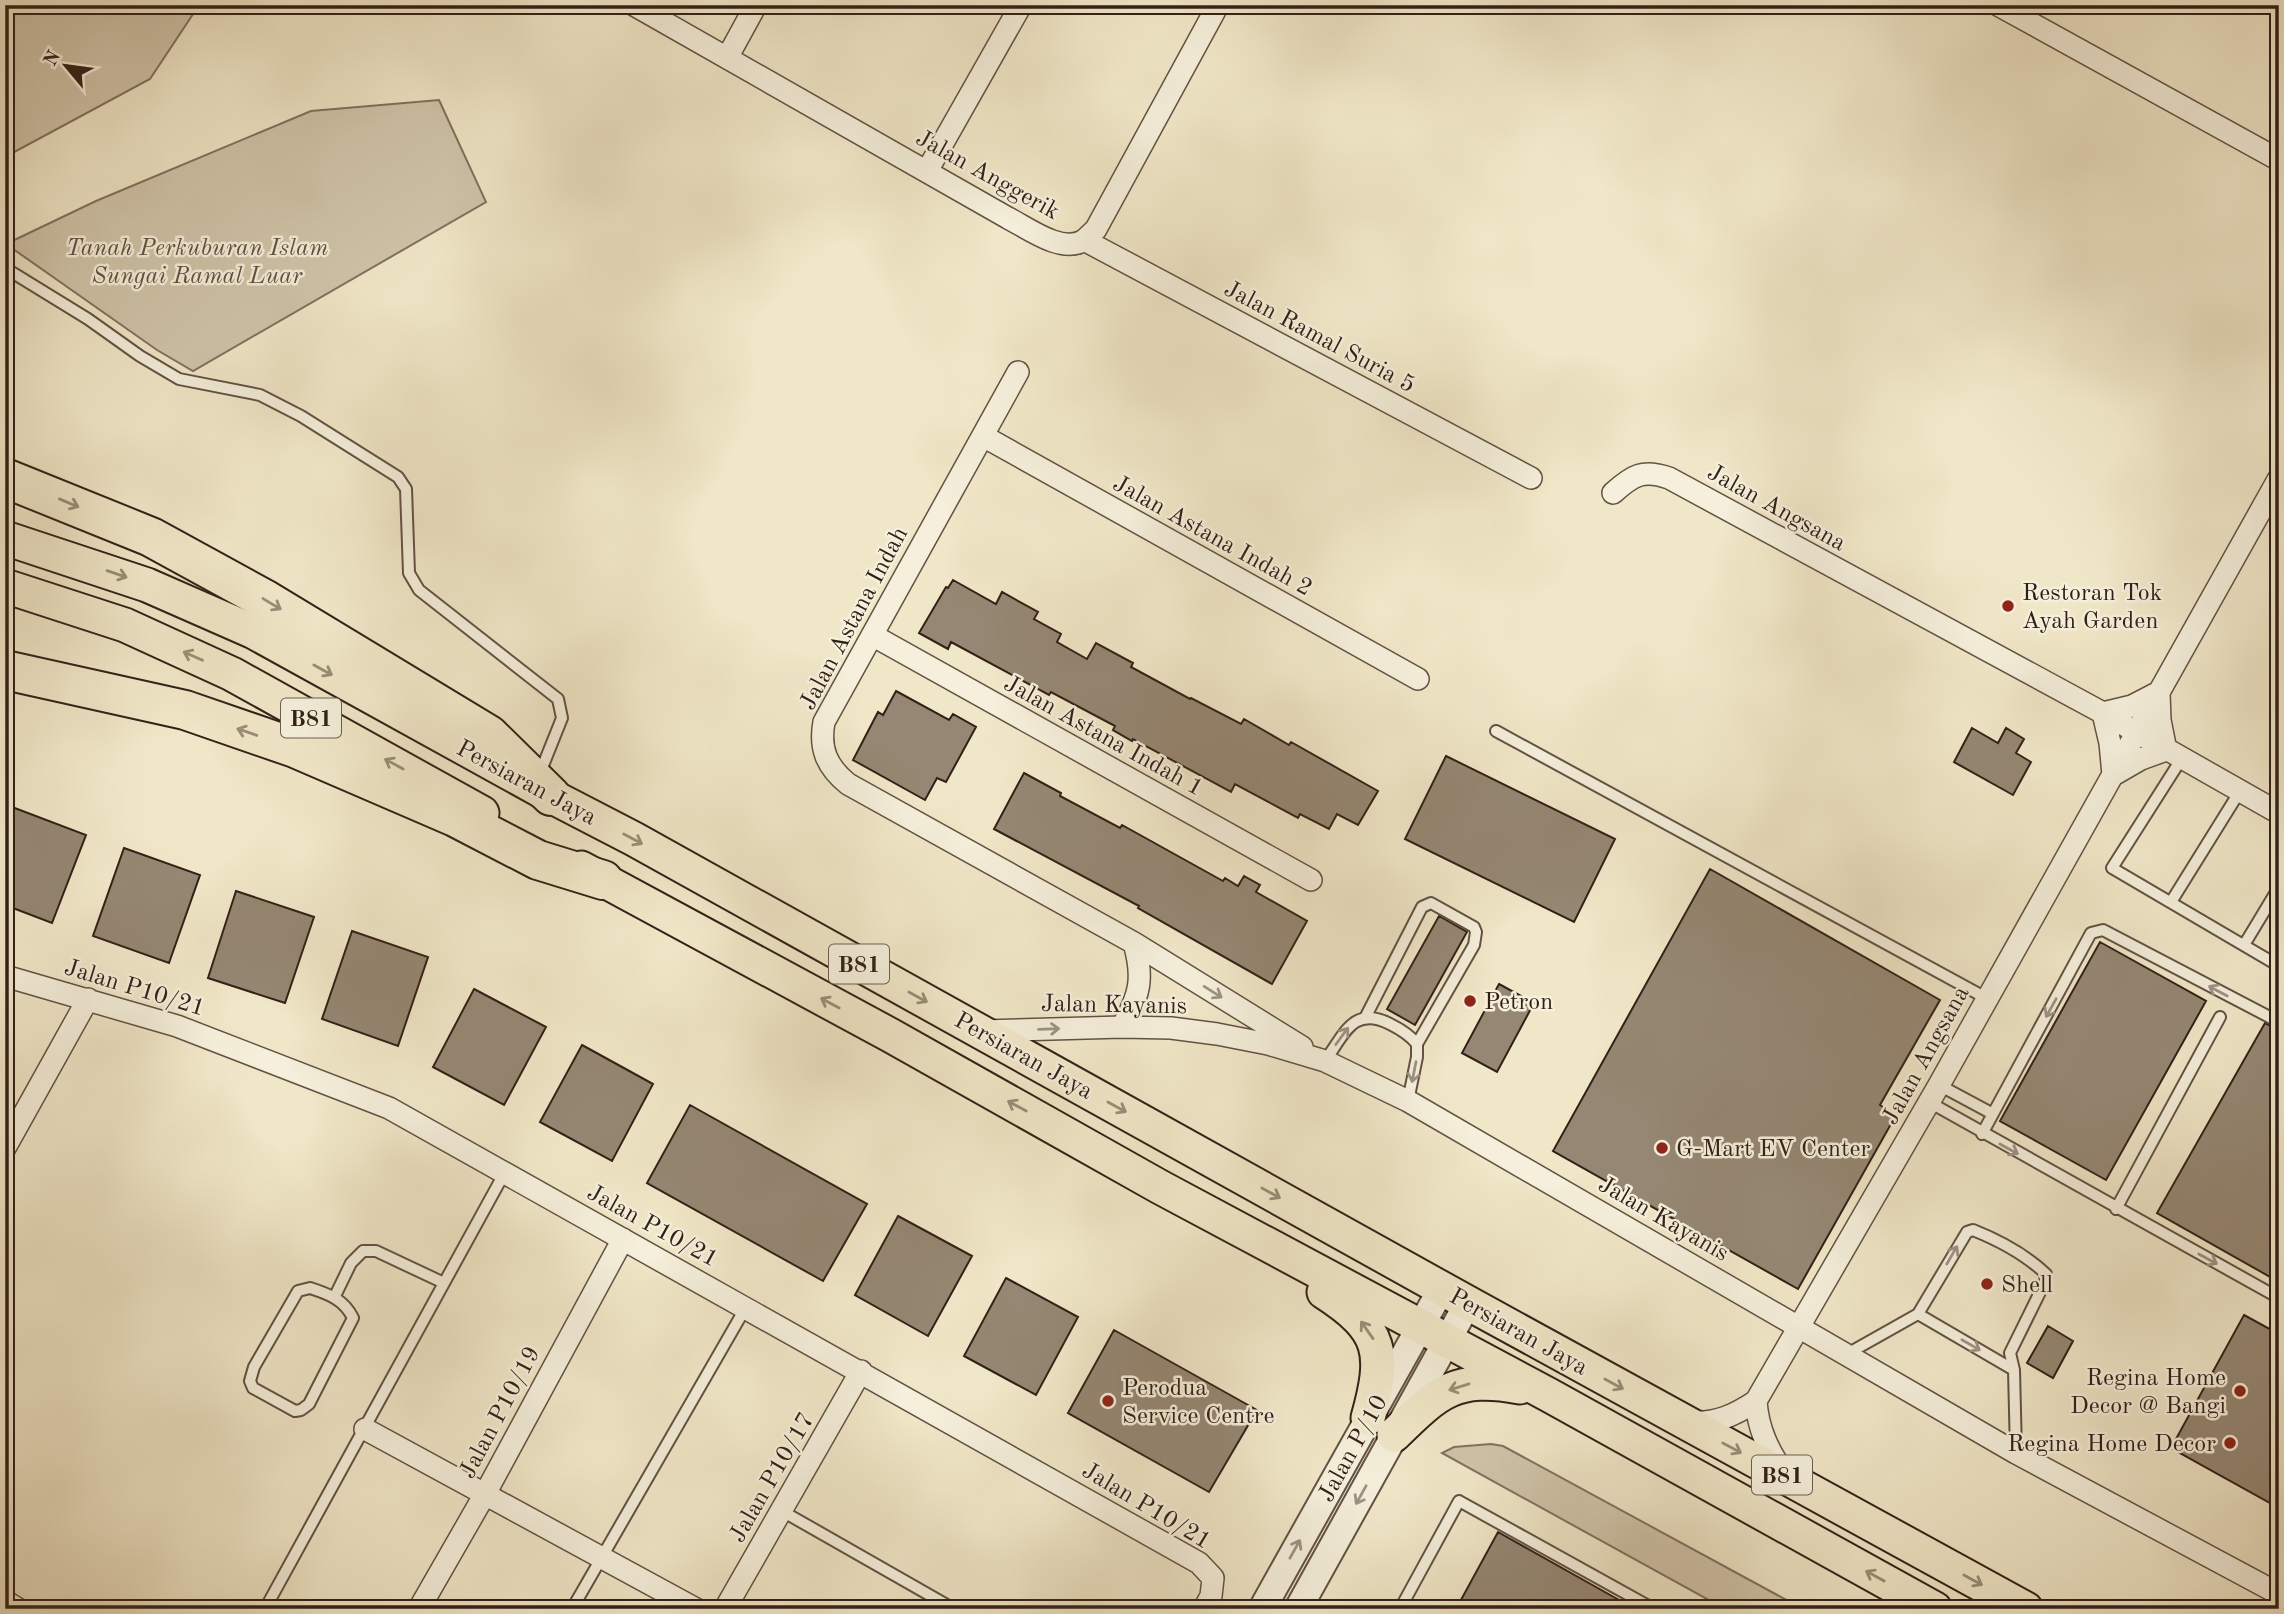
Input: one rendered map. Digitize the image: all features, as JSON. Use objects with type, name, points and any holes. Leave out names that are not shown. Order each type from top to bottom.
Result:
[{"type":"highway","points":[[5,478],[151,537],[266,600],[489,735],[543,789]]},
{"type":"highway","points":[[5,670],[185,710],[295,748],[455,817],[538,860],[603,880]]},
{"type":"main road","name":"Persiaran Jaya","points":[[5,538],[147,584],[254,632],[634,839],[1682,1422],[2026,1609]]},
{"type":"main road","name":"Persiaran Jaya","points":[[5,586],[125,625],[232,674],[603,880],[890,1035],[1160,1187],[1549,1395],[1935,1609]]},
{"type":"main road","points":[[1160,1187],[1356,1314],[1374,1338],[1380,1361],[1377,1388],[1381,1427],[1463,1385],[1501,1383],[1549,1395]]},
{"type":"street","name":"Jalan Anggerik","points":[[634,5],[1008,218],[1054,242],[1070,245],[1084,240],[1096,229],[1217,5]]},
{"type":"street","points":[[727,58],[756,5]]},
{"type":"street","points":[[927,171],[1021,5]]},
{"type":"street","points":[[1997,5],[2279,160]]},
{"type":"street","name":"Jalan Ramal Suria 5","points":[[1084,240],[1531,478]]},
{"type":"street","name":"Jalan Astana Indah","points":[[1018,372],[824,722],[822,746],[827,762],[848,784],[1134,943],[1325,1061]]},
{"type":"street","name":"Jalan Astana Indah 2","points":[[983,436],[1418,679]]},
{"type":"street","name":"Jalan Angsana","points":[[1613,493],[1638,474],[1653,472],[1669,478],[2136,733]]},
{"type":"street","name":"Jalan Angsana","points":[[1682,1422],[1722,1420],[1756,1401],[1934,1094],[2159,692],[2272,507],[2279,478]]},
{"type":"street","name":"Jalan Astana Indah 1","points":[[872,635],[1311,880]]},
{"type":"street","points":[[2159,692],[2160,720],[2174,754],[2141,759],[2113,775],[2103,713],[2132,706],[2159,692]]},
{"type":"street","points":[[2136,733],[2279,813]]},
{"type":"street","points":[[1122,1027],[1134,1005],[1140,983],[1140,963],[1134,943]]},
{"type":"street","name":"Jalan P10/21","points":[[5,975],[177,1026],[389,1108],[1199,1563],[1213,1578],[1211,1596],[1204,1609]]},
{"type":"street","points":[[5,1148],[88,999]]},
{"type":"street","name":"Jalan Kayanis","points":[[981,1031],[1171,1028],[1268,1044],[1325,1061],[1408,1101],[2016,1453],[2279,1594]]},
{"type":"street","name":"Jalan P10/19","points":[[419,1609],[485,1494],[623,1239]]},
{"type":"street","name":"Jalan P/10","points":[[1262,1609],[1381,1427],[1455,1296]]},
{"type":"street","name":"Jalan P10/17","points":[[726,1609],[861,1371]]},
{"type":"street","points":[[1756,1401],[1757,1422],[1764,1440],[1787,1478]]},
{"type":"street","name":"Jalan P/10","points":[[1298,1609],[1381,1427]]},
{"type":"street","points":[[365,1429],[696,1609]]},
{"type":"street","points":[[5,1601],[18,1609]]},
{"type":"lane","points":[[5,268],[178,379],[260,395],[301,416],[398,477],[406,489],[409,573],[419,590],[558,699],[562,718],[543,789]]},
{"type":"lane","points":[[1496,731],[1986,998]]},
{"type":"lane","points":[[2174,754],[2112,869],[2279,966]]},
{"type":"lane","points":[[2171,902],[2240,791]]},
{"type":"lane","points":[[2244,945],[2279,887]]},
{"type":"lane","points":[[1365,1018],[1422,907],[1431,903],[1474,927],[1476,938],[1417,1044],[1408,1101]]},
{"type":"lane","points":[[1982,1134],[2091,933],[2097,930],[2103,930],[2279,1023]]},
{"type":"lane","points":[[1325,1061],[1352,1023],[1365,1018],[1375,1017],[1412,1037],[1417,1044]]},
{"type":"lane","points":[[2116,1209],[2220,1017]]},
{"type":"lane","points":[[1934,1094],[1993,1114]]},
{"type":"lane","points":[[1934,1094],[1982,1134],[2279,1298]]},
{"type":"lane","points":[[265,1609],[505,1172]]},
{"type":"lane","points":[[1847,1354],[1918,1314],[1967,1232],[1973,1230],[1983,1234],[2033,1262],[2046,1274],[2045,1282],[2010,1353],[2014,1370],[2016,1453]]},
{"type":"lane","points":[[334,1296],[351,1264],[363,1251],[376,1251],[444,1283]]},
{"type":"lane","points":[[310,1287],[334,1296],[349,1308],[353,1318],[309,1404],[295,1411],[253,1388],[250,1381],[254,1367],[298,1291],[310,1287]]},
{"type":"lane","points":[[572,1609],[746,1307]]},
{"type":"lane","points":[[1918,1314],[2014,1370]]},
{"type":"lane","points":[[1400,1609],[1459,1502],[1654,1609]]},
{"type":"lane","points":[[782,1511],[954,1609]]},
{"type":"green space","points":[[5,5],[199,5],[150,79],[5,157]]},
{"type":"green space","name":"Tanah Perkuburan Islam Sungai Ramal Luar","points":[[439,100],[486,202],[193,371],[157,350],[6,244],[96,201],[311,111]]},
{"type":"green space","points":[[1491,1444],[1503,1446],[1803,1609],[1725,1609],[1442,1453],[1454,1447]]},
{"type":"building","points":[[953,580],[996,604],[1002,592],[1038,612],[1034,619],[1061,634],[1057,642],[1087,659],[1096,643],[1133,663],[1131,667],[1190,699],[1241,724],[1244,719],[1289,745],[1291,742],[1378,791],[1358,825],[1337,814],[1329,829],[1300,814],[1298,818],[1235,784],[1231,792],[1133,739],[1132,741],[1113,730],[1115,726],[1051,692],[1049,695],[951,642],[948,649],[919,633],[946,587],[948,588]]},
{"type":"building","points":[[896,691],[949,720],[953,714],[976,727],[946,782],[937,778],[925,800],[853,760],[878,712],[883,715]]},
{"type":"building","points":[[1972,728],[1998,743],[2006,728],[2024,739],[2016,753],[2031,762],[2013,795],[1954,762]]},
{"type":"building","points":[[1446,756],[1615,839],[1574,922],[1405,839]]},
{"type":"building","points":[[1024,773],[1061,793],[1060,796],[1120,828],[1122,825],[1223,881],[1225,878],[1238,886],[1244,876],[1260,885],[1256,892],[1307,921],[1272,984],[1138,908],[1139,906],[994,829]]},
{"type":"building","points":[[12,807],[86,835],[52,923],[5,905],[5,825]]},
{"type":"building","points":[[124,848],[200,875],[169,963],[93,936]]},
{"type":"building","points":[[1710,869],[1940,1000],[1880,1105],[1896,1115],[1798,1289],[1553,1151]]},
{"type":"building","points":[[236,891],[314,917],[285,1003],[208,978]]},
{"type":"building","points":[[1439,916],[1467,932],[1415,1025],[1387,1009]]},
{"type":"building","points":[[352,931],[428,957],[398,1046],[322,1019]]},
{"type":"building","points":[[2100,942],[2206,1001],[2106,1180],[2000,1121]]},
{"type":"building","points":[[1499,984],[1534,1003],[1497,1072],[1462,1053]]},
{"type":"building","points":[[474,989],[546,1027],[504,1105],[433,1067]]},
{"type":"building","points":[[2265,1023],[2279,1030],[2279,1282],[2157,1213]]},
{"type":"building","points":[[582,1045],[653,1084],[612,1161],[540,1122]]},
{"type":"building","points":[[690,1105],[867,1204],[823,1281],[647,1183]]},
{"type":"building","points":[[898,1216],[972,1256],[928,1336],[855,1295]]},
{"type":"building","points":[[1006,1278],[1078,1317],[1036,1395],[964,1356]]},
{"type":"building","name":"Regina Home Decor @ Bangi","points":[[2244,1315],[2279,1334],[2279,1508],[2171,1448]]},
{"type":"building","points":[[2048,1326],[2073,1341],[2053,1378],[2027,1363]]},
{"type":"building","points":[[1114,1330],[1257,1410],[1209,1492],[1068,1413]]},
{"type":"building","points":[[1498,1532],[1635,1609],[1456,1609]]},
{"type":"place","name":"Restoran Tok Ayah Garden","points":[[2008,606]]},
{"type":"place","name":"Petron","points":[[1470,1001]]},
{"type":"place","name":"G-Mart EV Center","points":[[1662,1148]]},
{"type":"place","name":"Shell","points":[[1987,1284]]},
{"type":"place","name":"Regina Home Decor @ Bangi","points":[[2240,1391]]},
{"type":"place","name":"Perodua Service Centre","points":[[1108,1401]]},
{"type":"place","name":"Regina Home Decor","points":[[2230,1443]]}]
